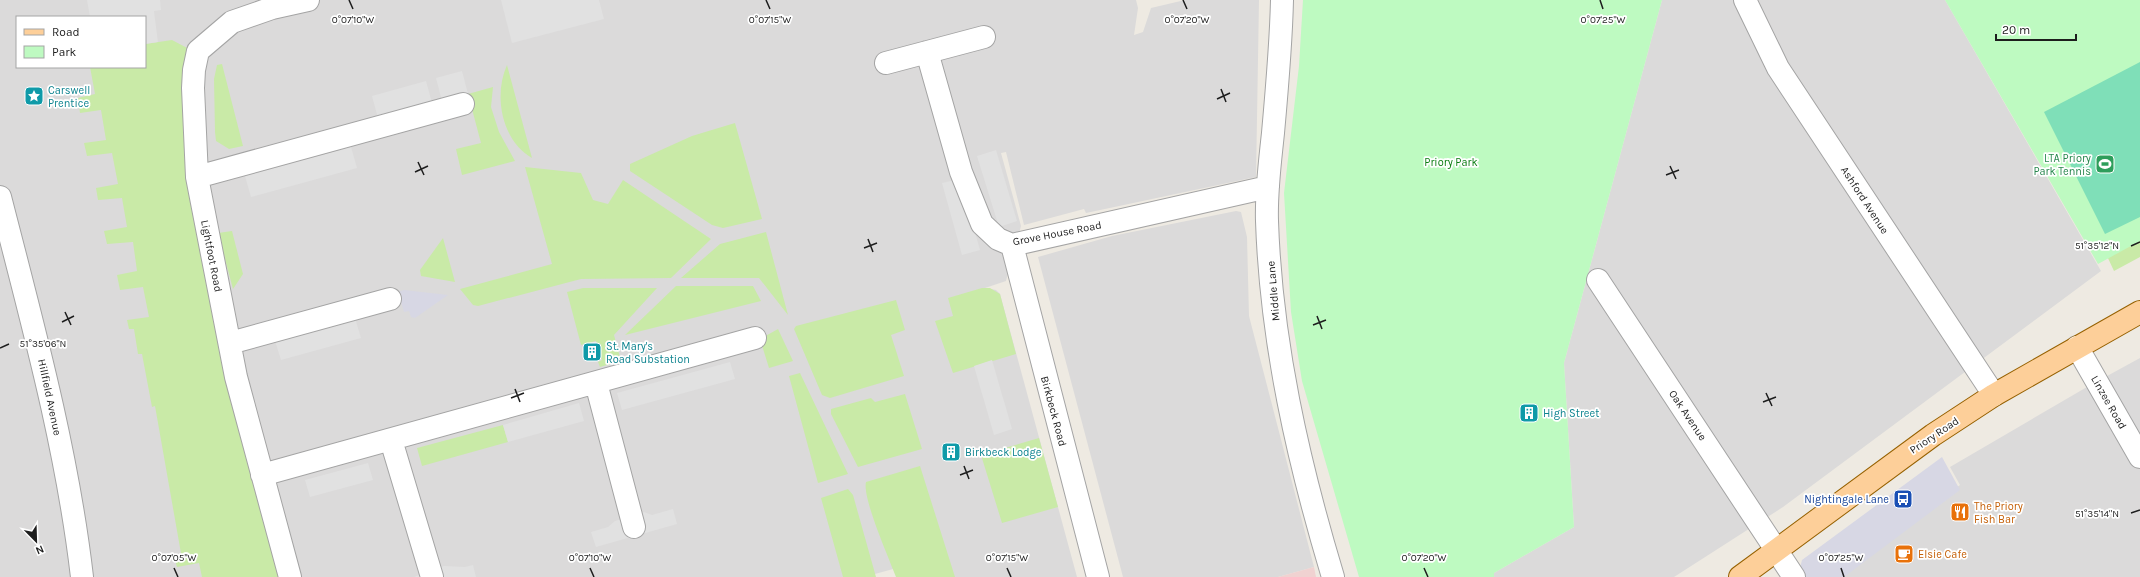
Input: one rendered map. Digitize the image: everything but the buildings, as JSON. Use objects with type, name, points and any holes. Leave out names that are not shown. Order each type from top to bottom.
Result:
[{"type":"main road","name":"Priory Road","points":[[1740,577],[1894,462],[1994,395],[2140,312]]},
{"type":"street","name":"Lightfoot Road","points":[[290,577],[236,377],[197,177],[193,88],[194,70],[198,51],[232,22],[272,8],[308,0]]},
{"type":"street","name":"Middle Lane","points":[[1282,0],[1281,42],[1268,187],[1267,220],[1274,319],[1285,390],[1305,477],[1333,577]]},
{"type":"street","name":"Ashford Avenue","points":[[1745,0],[1778,68],[1994,395]]},
{"type":"street","points":[[886,63],[984,37]]},
{"type":"street","name":"Grove House Road","points":[[927,52],[961,172],[982,224],[998,239],[1012,245],[1268,187]]},
{"type":"street","points":[[197,177],[463,104]]},
{"type":"street","name":"Hillfield Avenue","points":[[0,197],[44,369],[69,485],[82,577]]},
{"type":"street","name":"Birkbeck Road","points":[[1012,245],[1098,577]]},
{"type":"street","name":"Oak Avenue","points":[[1598,280],[1777,550]]},
{"type":"street","points":[[230,343],[390,299]]},
{"type":"street","points":[[262,475],[755,338]]},
{"type":"street","name":"Linzee Road","points":[[2077,347],[2140,457]]},
{"type":"street","points":[[596,382],[634,527]]},
{"type":"street","points":[[391,440],[432,577]]},
{"type":"street","points":[[1777,550],[1794,577]]},
{"type":"shaded area","points":[[0,0],[1136,0],[1138,8],[1134,35],[1143,32],[1151,8],[1185,0],[1259,0],[1256,177],[1086,213],[1084,209],[1024,225],[1006,152],[1001,153],[1021,226],[1006,281],[985,288],[996,290],[1000,294],[1077,577],[920,577],[915,563],[864,577],[0,577]]},
{"type":"shaded area","points":[[87,0],[160,0],[161,10],[154,11],[158,42],[146,44],[146,16],[90,16]]},
{"type":"shaded area","points":[[501,0],[599,0],[604,19],[512,43]]},
{"type":"shaded area","points":[[1662,0],[1945,0],[2101,271],[1783,507],[1674,577],[1494,577],[1494,573],[1574,527],[1564,363]]},
{"type":"shaded area","points":[[462,71],[468,94],[442,101],[436,78]]},
{"type":"shaded area","points":[[426,81],[432,103],[378,118],[372,96]]},
{"type":"shaded area","points":[[351,147],[357,168],[251,197],[245,176]]},
{"type":"shaded area","points":[[996,150],[1017,221],[999,227],[977,156]]},
{"type":"shaded area","points":[[960,179],[980,250],[962,255],[942,183]]},
{"type":"shaded area","points":[[1236,211],[1241,212],[1247,237],[1249,316],[1314,567],[1278,577],[1123,577],[1038,257],[1112,236]]},
{"type":"shaded area","points":[[404,290],[448,295],[415,318],[411,317],[409,311],[404,312],[398,292]]},
{"type":"shaded area","points":[[355,318],[361,338],[281,360],[275,341]]},
{"type":"shaded area","points":[[2140,358],[2140,577],[1833,577],[1960,485],[1950,467],[2087,387]]},
{"type":"shaded area","points":[[992,360],[1012,429],[994,435],[974,366]]},
{"type":"shaded area","points":[[730,362],[735,379],[622,410],[617,393]]},
{"type":"shaded area","points":[[579,403],[584,421],[508,442],[503,425]]},
{"type":"shaded area","points":[[1942,457],[1960,490],[1844,577],[1804,577],[1800,568],[1802,560]]},
{"type":"shaded area","points":[[368,463],[373,480],[310,497],[305,480]]},
{"type":"shaded area","points":[[673,509],[677,524],[596,547],[591,532],[608,527],[615,521],[644,512],[652,515]]},
{"type":"shaded area","points":[[473,565],[476,577],[414,577],[444,566],[465,567]]},
{"type":"shaded area","points":[[1314,567],[1316,577],[1278,577]]},
{"type":"green space","name":"Priory Park","points":[[1303,0],[1662,0],[1564,363],[1574,527],[1494,573],[1494,577],[1359,577],[1302,381],[1291,312],[1284,193],[1299,66]]},
{"type":"green space","points":[[1945,0],[2140,0],[2140,241],[2098,264]]},
{"type":"green space","points":[[172,40],[191,50],[186,69],[282,577],[202,577],[199,563],[177,567],[175,560],[182,559],[155,406],[152,407],[142,354],[138,354],[134,329],[129,329],[127,320],[149,317],[143,287],[120,290],[117,275],[137,271],[133,242],[107,244],[104,231],[127,227],[122,198],[98,200],[96,188],[118,184],[112,153],[87,156],[84,143],[106,140],[101,110],[80,113],[78,98],[95,94],[90,68],[146,68],[146,44]]},
{"type":"green space","name":"LTA Priory Park Tennis","points":[[2140,62],[2140,217],[2105,234],[2044,112]]},
{"type":"green space","points":[[222,64],[243,146],[229,149],[216,141],[215,132],[214,79],[217,65]]},
{"type":"green space","points":[[507,65],[532,158],[513,141],[503,117],[501,90]]},
{"type":"green space","points":[[493,87],[491,107],[499,132],[515,161],[462,175],[456,149],[481,143],[468,94]]},
{"type":"green space","points":[[735,123],[762,219],[723,228],[712,225],[630,171],[630,164],[692,136]]},
{"type":"green space","points":[[525,167],[581,173],[593,200],[608,204],[623,180],[711,239],[671,278],[581,279],[478,306],[473,305],[460,289],[552,264]]},
{"type":"green space","points":[[232,231],[243,274],[233,289],[218,233]]},
{"type":"green space","points":[[766,232],[788,315],[759,278],[681,278],[720,244]]},
{"type":"green space","points":[[443,238],[455,282],[421,276],[420,270]]},
{"type":"green space","points":[[2140,239],[2140,257],[2114,271],[2107,256]]},
{"type":"green space","points":[[676,286],[753,286],[761,301],[625,335]]},
{"type":"green space","points":[[583,288],[657,288],[614,335],[621,361],[600,367],[598,362],[602,360],[596,341],[581,345],[567,292]]},
{"type":"green space","points":[[982,288],[990,288],[1000,294],[1016,354],[953,373],[935,321],[953,316],[948,298]]},
{"type":"green space","points":[[896,300],[905,330],[891,335],[904,376],[830,398],[822,395],[794,329],[796,326]]},
{"type":"green space","points":[[778,329],[793,361],[769,368],[760,339]]},
{"type":"green space","points":[[800,373],[848,474],[818,483],[789,376]]},
{"type":"green space","points":[[905,394],[922,449],[858,467],[831,414],[831,409],[871,398],[875,402]]},
{"type":"green space","points":[[503,425],[508,442],[422,466],[417,448]]},
{"type":"green space","points":[[1039,438],[1058,507],[1002,523],[981,455]]},
{"type":"green space","points":[[920,466],[955,577],[896,577],[872,514],[868,501],[866,482]]},
{"type":"green space","points":[[848,489],[853,495],[876,577],[843,577],[821,498]]},
{"type":"place","name":"Carswell Prentice","points":[[34,96]]},
{"type":"place","name":"LTA Priory Park Tennis","points":[[2105,164]]},
{"type":"place","name":"St. Mary's Road Substation","points":[[592,352]]},
{"type":"place","name":"High Street","points":[[1529,413]]},
{"type":"place","name":"Birkbeck Lodge","points":[[951,452]]},
{"type":"place","name":"Nightingale Lane","points":[[1903,499]]},
{"type":"place","name":"The Priory Fish Bar","points":[[1960,512]]},
{"type":"place","name":"Elsie Cafe","points":[[1904,554]]}]
